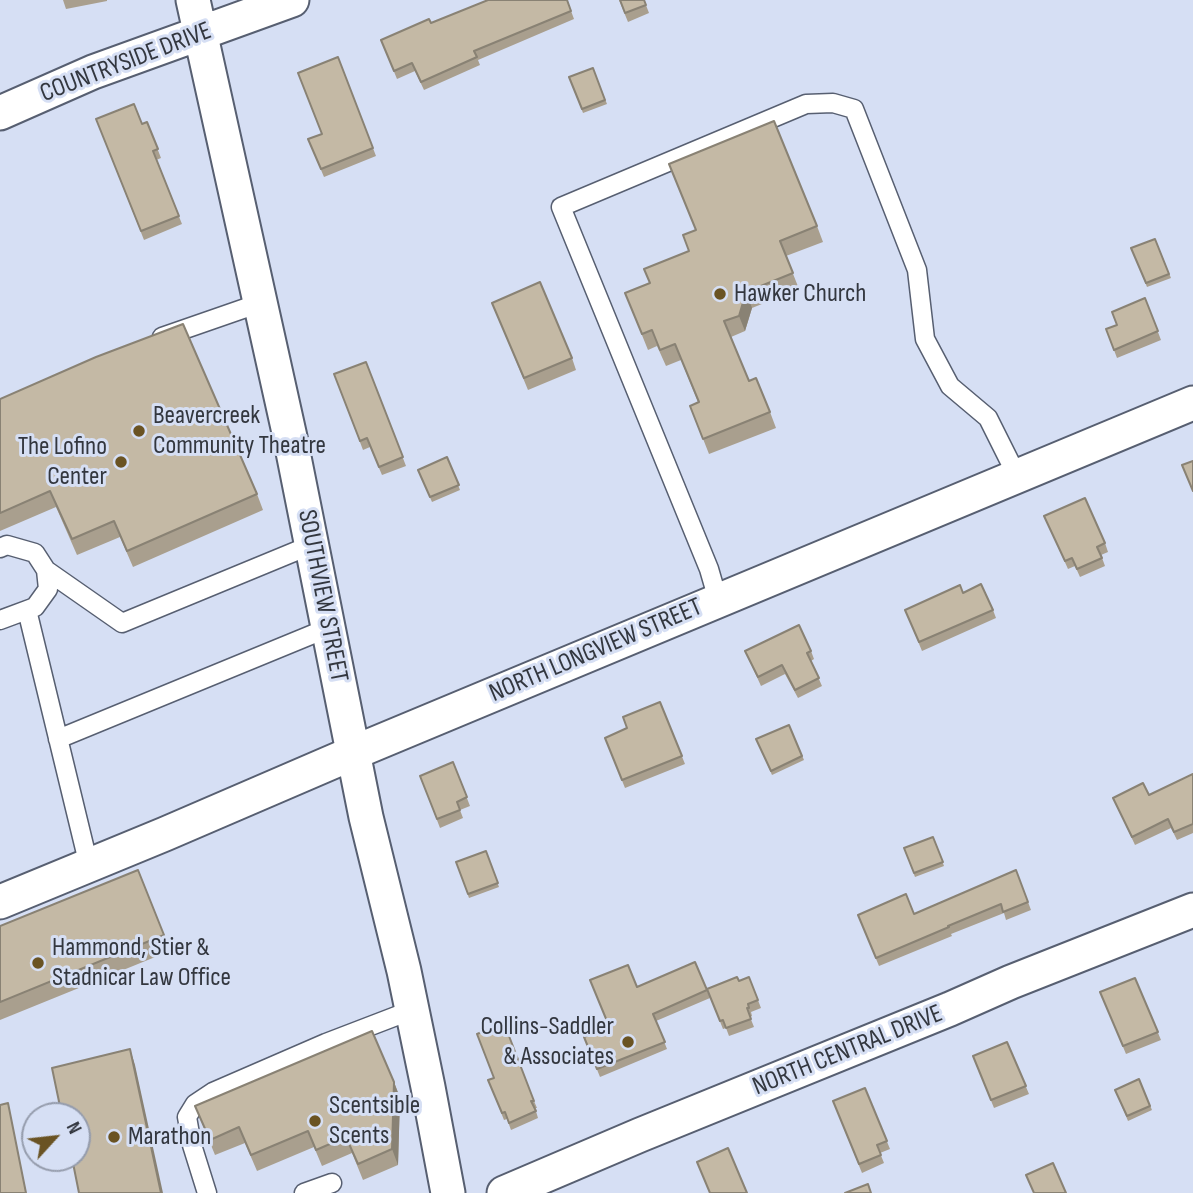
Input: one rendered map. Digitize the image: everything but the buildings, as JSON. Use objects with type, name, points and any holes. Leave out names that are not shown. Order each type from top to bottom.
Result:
[{"type":"street","name":"SOUTHVIEW STREET","points":[[193,0],[312,545],[366,817],[404,971],[448,1193]]},
{"type":"street","name":"COUNTRYSIDE DRIVE","points":[[0,113],[93,72],[292,0]]},
{"type":"street","name":"NORTH LONGVIEW STREET","points":[[0,902],[1193,403]]},
{"type":"street","name":"NORTH CENTRAL DRIVE","points":[[504,1193],[1012,982],[1193,910]]},
{"type":"lane","points":[[718,600],[709,569],[561,207],[806,104],[833,103],[854,109],[917,270],[925,338],[950,386],[988,418],[1017,476]]},
{"type":"lane","points":[[149,341],[260,303]]},
{"type":"lane","points":[[0,548],[7,545],[35,553],[46,570],[122,623],[312,545]]},
{"type":"lane","points":[[0,620],[35,607],[48,589],[46,570]]},
{"type":"lane","points":[[27,610],[89,866]]},
{"type":"lane","points":[[58,739],[328,628]]},
{"type":"lane","points":[[207,1193],[192,1145],[187,1117],[195,1104],[214,1092],[326,1043],[412,1010]]},
{"type":"lane","points":[[304,1193],[332,1183]]},
{"type":"place","name":"Hawker Church","points":[[720,294]]},
{"type":"place","name":"Beavercreek Community Theatre","points":[[139,431]]},
{"type":"place","name":"The Lofino Center","points":[[121,462]]},
{"type":"place","name":"Hammond, Stier & Stadnicar Law Office","points":[[38,963]]},
{"type":"place","name":"Collins-Saddler & Associates","points":[[628,1042]]},
{"type":"place","name":"Scentsible Scents","points":[[315,1121]]},
{"type":"place","name":"Marathon","points":[[114,1137]]}]
